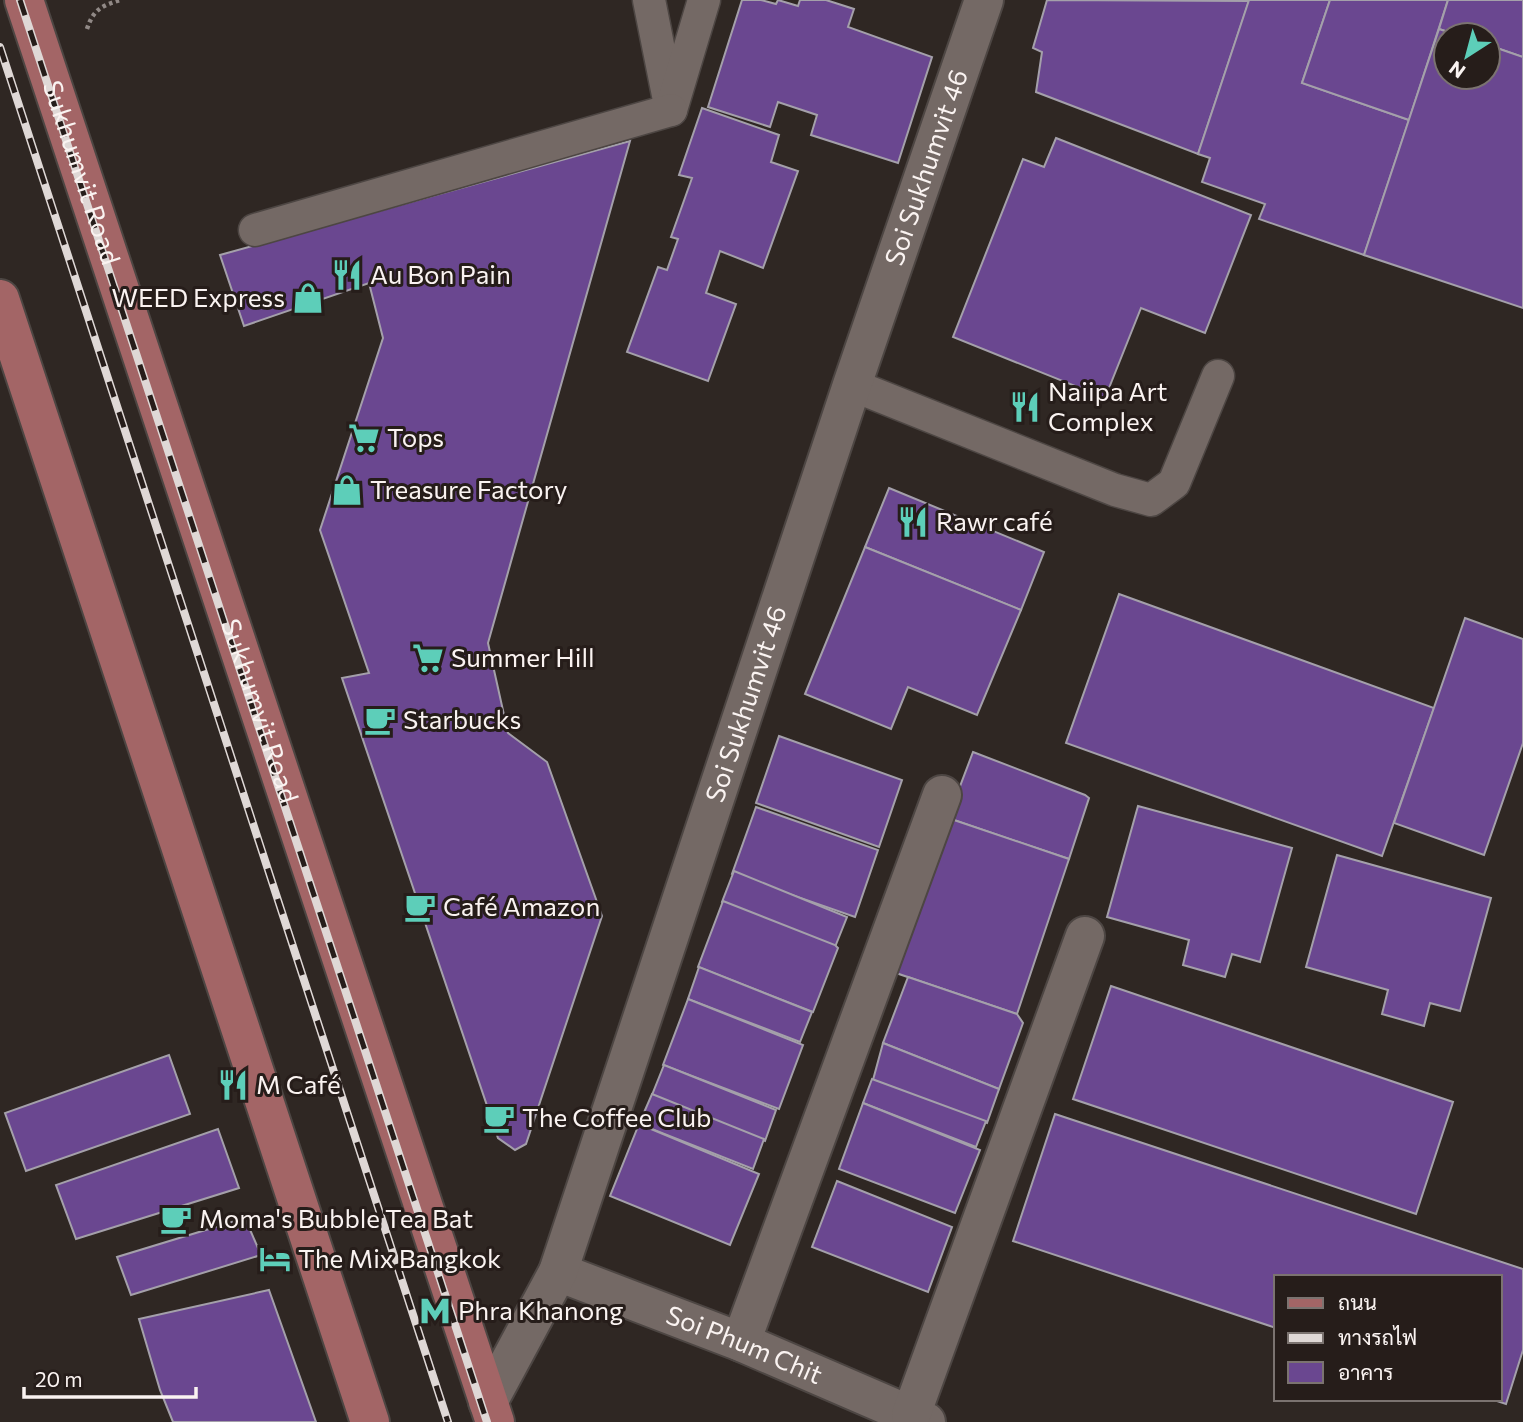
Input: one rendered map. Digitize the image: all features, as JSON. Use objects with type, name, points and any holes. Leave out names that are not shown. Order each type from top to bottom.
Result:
[{"type":"main road","name":"Sukhumvit Road","points":[[24,0],[492,1412]]},
{"type":"main road","points":[[0,299],[370,1422]]},
{"type":"street","name":"Soi Sukhumvit 46","points":[[492,1412],[558,1272],[852,385],[984,0]]},
{"type":"street","points":[[741,1342],[942,795]]},
{"type":"street","points":[[919,1419],[1086,936]]},
{"type":"street","name":"Soi Phum Chit","points":[[558,1272],[741,1342],[919,1419]]},
{"type":"lane","points":[[649,0],[671,110]]},
{"type":"lane","points":[[671,110],[704,0]]},
{"type":"lane","points":[[255,230],[671,110]]},
{"type":"lane","points":[[852,385],[1115,490],[1151,500],[1174,483],[1218,376]]},
{"type":"building","points":[[742,0],[761,0],[776,4],[778,0],[798,6],[800,0],[826,0],[854,9],[848,27],[932,57],[898,163],[811,135],[817,115],[778,102],[770,127],[708,107]]},
{"type":"building","points":[[1047,0],[1249,1],[1198,154],[1036,92],[1042,52],[1033,48]]},
{"type":"building","points":[[1249,0],[1330,0],[1302,83],[1409,120],[1364,255],[1259,219],[1265,204],[1202,182],[1210,158],[1198,154]]},
{"type":"building","points":[[1330,0],[1448,0],[1441,21],[1432,21],[1432,49],[1409,120],[1302,83]]},
{"type":"building","points":[[1448,0],[1523,0],[1523,57],[1502,50],[1502,21],[1441,21]]},
{"type":"building","points":[[1432,50],[1432,91],[1502,91],[1502,50],[1523,57],[1523,308],[1364,255]]},
{"type":"building","points":[[702,108],[779,135],[771,162],[798,171],[763,268],[720,251],[706,293],[736,304],[708,381],[627,352],[658,267],[667,270],[678,239],[671,237],[692,178],[679,175]]},
{"type":"building","points":[[1056,138],[1251,215],[1205,333],[1141,308],[1105,398],[953,337],[1023,159],[1044,167]]},
{"type":"building","name":"Summer Hill","points":[[630,141],[488,643],[508,733],[547,762],[602,916],[526,1144],[515,1150],[498,1138],[342,678],[369,673],[320,530],[383,338],[369,283],[244,326],[220,255]]},
{"type":"building","points":[[889,488],[1044,552],[1021,610],[865,547]]},
{"type":"building","points":[[865,547],[1021,610],[977,715],[908,687],[891,729],[805,694]]},
{"type":"building","points":[[1119,594],[1434,708],[1382,856],[1066,743]]},
{"type":"building","points":[[1465,618],[1523,639],[1523,743],[1484,855],[1394,823]]},
{"type":"building","points":[[779,736],[902,780],[879,847],[756,803]]},
{"type":"building","points":[[973,752],[1089,798],[1069,859],[948,818]]},
{"type":"building","points":[[1138,806],[1292,848],[1260,962],[1232,954],[1225,977],[1183,965],[1189,940],[1107,917]]},
{"type":"building","points":[[756,807],[878,850],[855,917],[732,874]]},
{"type":"building","points":[[948,818],[1069,859],[1017,1014],[896,973]]},
{"type":"building","points":[[1337,855],[1491,898],[1460,1011],[1430,1003],[1424,1026],[1382,1014],[1388,990],[1306,967]]},
{"type":"building","points":[[734,871],[847,917],[835,947],[722,902]]},
{"type":"building","points":[[723,901],[838,948],[813,1012],[698,967]]},
{"type":"building","points":[[699,967],[812,1012],[800,1042],[688,999]]},
{"type":"building","points":[[908,977],[1017,1014],[1023,1023],[999,1089],[883,1043]]},
{"type":"building","points":[[1111,986],[1453,1102],[1416,1214],[1073,1099]]},
{"type":"building","points":[[688,999],[803,1045],[779,1109],[663,1065]]},
{"type":"building","points":[[883,1043],[999,1089],[987,1123],[873,1080]]},
{"type":"building","points":[[169,1055],[190,1114],[26,1171],[5,1113]]},
{"type":"building","points":[[664,1065],[776,1110],[765,1141],[652,1095]]},
{"type":"building","points":[[872,1079],[986,1121],[976,1147],[863,1103]]},
{"type":"building","points":[[652,1094],[764,1139],[753,1169],[639,1124]]},
{"type":"building","points":[[863,1103],[980,1150],[955,1213],[839,1169]]},
{"type":"building","points":[[1055,1114],[1523,1269],[1523,1350],[1506,1404],[1497,1401],[1502,1401],[1502,1275],[1274,1275],[1274,1327],[1013,1241]]},
{"type":"building","points":[[639,1124],[759,1174],[730,1245],[610,1196]]},
{"type":"building","points":[[218,1129],[239,1188],[76,1239],[56,1185]]},
{"type":"building","points":[[837,1181],[952,1227],[928,1292],[812,1247]]},
{"type":"building","points":[[245,1218],[261,1255],[131,1295],[117,1257]]},
{"type":"building","points":[[269,1290],[316,1422],[173,1422],[160,1390],[139,1319]]},
{"type":"railway","points":[[20,0],[487,1422]]},
{"type":"railway","points":[[0,47],[448,1422]]},
{"type":"place","name":"Au Bon Pain","points":[[347,275]]},
{"type":"place","name":"WEED Express","points":[[308,298]]},
{"type":"place","name":"Naiipa Art Complex","points":[[1025,407]]},
{"type":"place","name":"Tops","points":[[364,438]]},
{"type":"place","name":"Treasure Factory","points":[[347,490]]},
{"type":"place","name":"Rawr café","points":[[913,522]]},
{"type":"place","name":"Summer Hill","points":[[428,658]]},
{"type":"place","name":"Starbucks","points":[[380,720]]},
{"type":"place","name":"Café Amazon","points":[[420,907]]},
{"type":"place","name":"M Café","points":[[233,1085]]},
{"type":"place","name":"The Coffee Club","points":[[499,1118]]},
{"type":"place","name":"Moma's Bubble Tea Bat","points":[[176,1219]]},
{"type":"place","name":"The Mix Bangkok","points":[[275,1259]]},
{"type":"place","name":"Phra Khanong","points":[[435,1311]]}]
